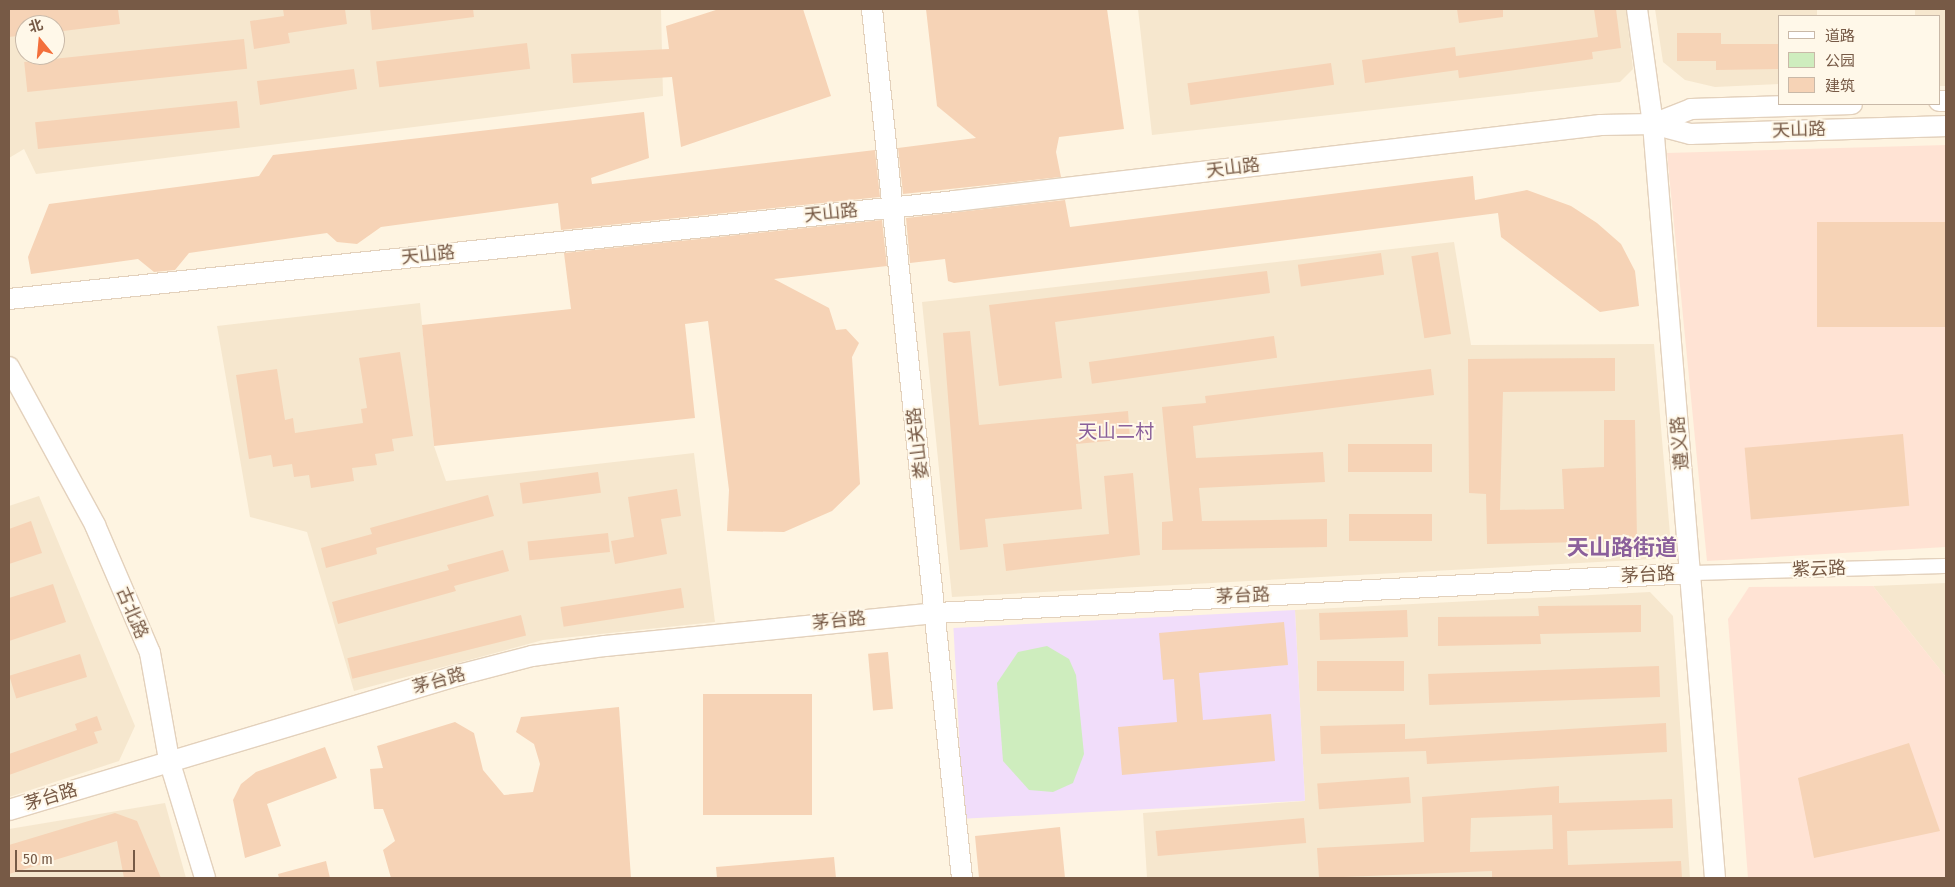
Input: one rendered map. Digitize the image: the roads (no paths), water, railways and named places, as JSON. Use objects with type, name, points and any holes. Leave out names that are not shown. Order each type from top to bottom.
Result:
[{"type":"street","name":"娄山关路","points":[[872,9],[937,613],[962,878]]},
{"type":"street","name":"遵义路","points":[[1636,9],[1652,124],[1692,573],[1715,878]]},
{"type":"street","name":"天山路","points":[[1652,124],[1691,109],[1820,105]]},
{"type":"street","name":"天山路","points":[[9,299],[892,207],[1601,125],[1652,124],[1691,134],[1946,126]]},
{"type":"street","name":"古北路","points":[[9,367],[95,525],[150,653],[169,760],[205,878]]},
{"type":"street","name":"紫云路","points":[[1692,573],[1946,566]]},
{"type":"street","name":"茅台路","points":[[9,810],[169,760],[532,656],[937,613],[1692,573]]},
{"type":"district","name":"天山二村","points":[[1116,432]]},
{"type":"district","name":"天山路街道","points":[[1622,548]]}]
